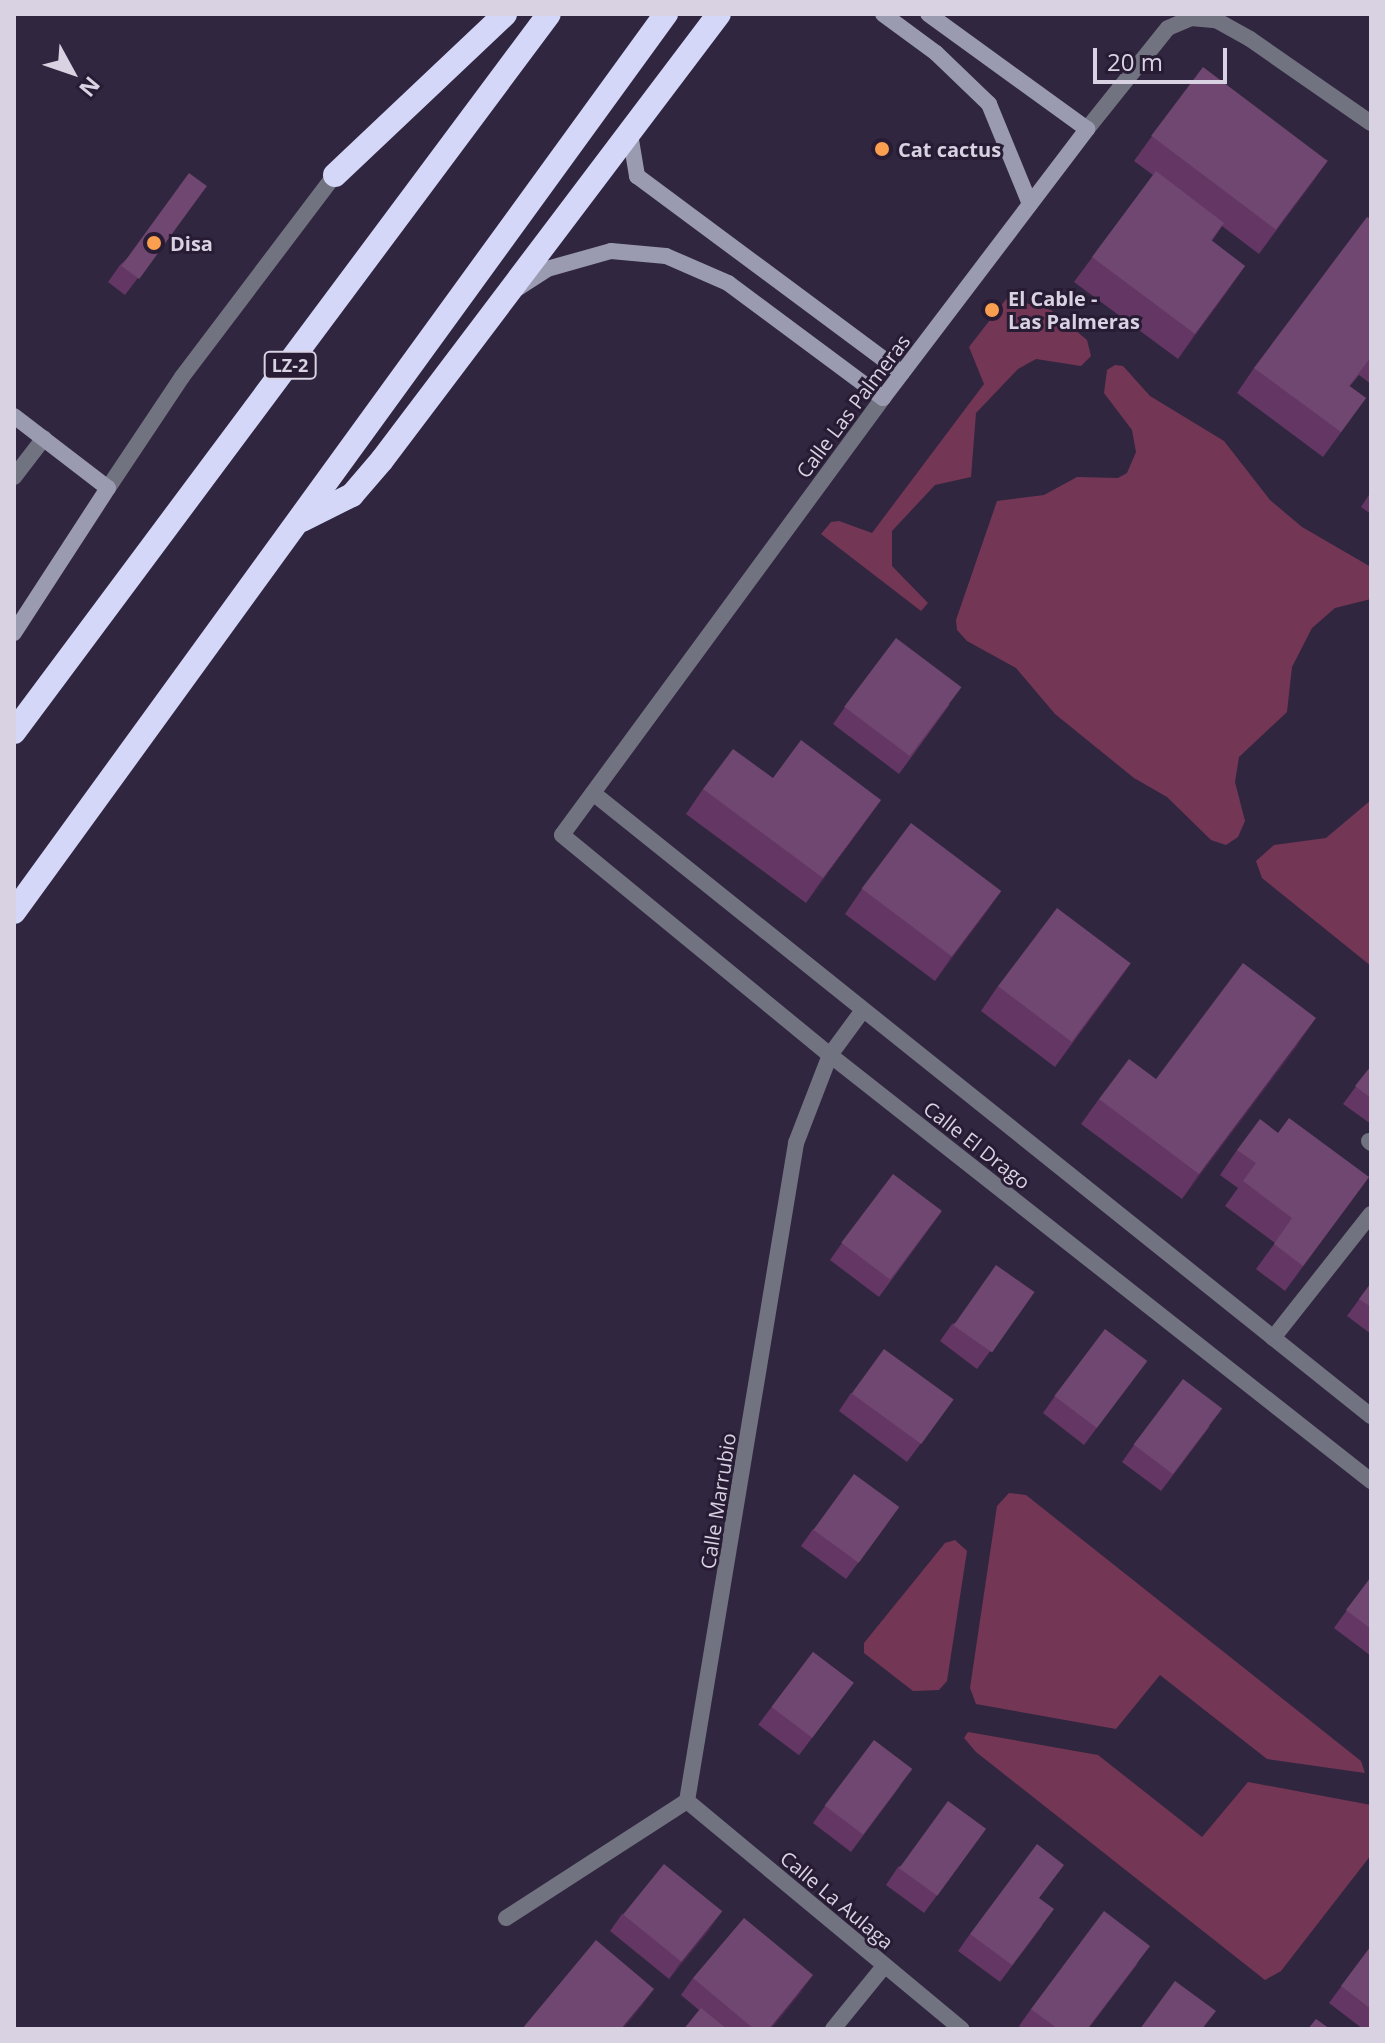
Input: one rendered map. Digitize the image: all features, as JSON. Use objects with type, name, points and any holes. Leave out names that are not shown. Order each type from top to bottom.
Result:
[{"type":"highway","points":[[335,175],[505,14]]},
{"type":"highway","name":"LZ-2","points":[[14,732],[549,14]]},
{"type":"highway","points":[[14,912],[666,14]]},
{"type":"highway","points":[[297,523],[352,495],[719,14]]},
{"type":"street","points":[[883,14],[936,53],[989,104],[1030,204]]},
{"type":"street","points":[[928,14],[1087,129]]},
{"type":"street","name":"Calle Las Palmeras","points":[[562,835],[883,398],[1087,129],[1168,28],[1191,18],[1216,20],[1250,39],[1371,123]]},
{"type":"street","points":[[630,134],[637,176],[902,373]]},
{"type":"street","points":[[14,633],[182,377],[335,175]]},
{"type":"street","points":[[506,296],[547,269],[611,251],[666,256],[728,283],[883,398]]},
{"type":"street","points":[[14,416],[108,488]]},
{"type":"street","points":[[14,477],[44,438]]},
{"type":"street","name":"Calle El Drago","points":[[593,793],[1371,1416]]},
{"type":"street","name":"Calle El Drago","points":[[562,835],[830,1055],[1371,1481]]},
{"type":"street","name":"Calle Marrubio","points":[[687,1801],[796,1143],[830,1055],[863,1010]]},
{"type":"street","points":[[1273,1338],[1371,1214]]},
{"type":"street","points":[[506,1918],[687,1801]]},
{"type":"street","name":"Calle La Aulaga","points":[[687,1801],[962,2029]]},
{"type":"street","points":[[833,2029],[885,1965]]},
{"type":"shaded area","points":[[1007,298],[1051,310],[1087,340],[1091,356],[1081,366],[1036,359],[1018,369],[976,413],[971,477],[935,485],[892,531],[892,566],[928,603],[921,611],[821,534],[831,522],[839,521],[872,533],[984,384],[969,347]]},
{"type":"shaded area","points":[[1115,365],[1123,366],[1150,396],[1224,441],[1270,500],[1302,527],[1371,567],[1371,599],[1335,608],[1312,628],[1292,667],[1287,712],[1239,757],[1235,782],[1245,821],[1238,837],[1226,845],[1211,840],[1167,797],[1134,778],[1055,714],[1016,668],[967,641],[957,630],[956,620],[997,501],[1044,495],[1077,477],[1118,478],[1127,473],[1136,452],[1132,430],[1104,393],[1107,370]]},
{"type":"shaded area","points":[[1371,800],[1371,966],[1262,878],[1256,861],[1274,845],[1326,838]]},
{"type":"shaded area","points":[[1009,1493],[1026,1495],[1361,1761],[1365,1773],[1267,1759],[1160,1675],[1116,1729],[976,1704],[970,1688],[997,1506]]},
{"type":"shaded area","points":[[955,1540],[967,1551],[947,1681],[939,1690],[913,1691],[864,1653],[864,1643],[945,1543]]},
{"type":"shaded area","points":[[968,1732],[1098,1755],[1202,1837],[1248,1782],[1371,1805],[1371,1855],[1281,1971],[1265,1980],[976,1752],[964,1738]]},
{"type":"building","points":[[1203,67],[1328,161],[1276,230],[1151,136]]},
{"type":"building","points":[[1156,171],[1224,223],[1211,240],[1245,266],[1195,334],[1092,257]]},
{"type":"building","points":[[189,173],[207,186],[139,279],[121,266]]},
{"type":"building","points":[[1367,217],[1371,219],[1371,357],[1349,386],[1366,398],[1341,432],[1254,368]]},
{"type":"building","points":[[896,638],[961,687],[910,756],[844,707]]},
{"type":"building","points":[[801,740],[881,800],[823,878],[703,789],[733,749],[773,778]]},
{"type":"building","points":[[911,823],[1001,891],[952,956],[862,888]]},
{"type":"building","points":[[1057,908],[1130,963],[1071,1042],[998,986]]},
{"type":"building","points":[[1243,963],[1316,1018],[1199,1174],[1099,1099],[1129,1059],[1156,1079]]},
{"type":"building","points":[[1371,1066],[1371,1098],[1355,1086]]},
{"type":"building","points":[[1289,1118],[1369,1177],[1303,1266],[1274,1244],[1292,1218],[1243,1181],[1256,1163],[1237,1150],[1260,1119],[1278,1133]]},
{"type":"building","points":[[893,1174],[942,1211],[890,1279],[841,1243]]},
{"type":"building","points":[[996,1265],[1035,1292],[992,1353],[954,1326]]},
{"type":"building","points":[[1371,1283],[1371,1307],[1359,1299]]},
{"type":"building","points":[[1105,1329],[1147,1361],[1097,1428],[1054,1396]]},
{"type":"building","points":[[884,1349],[954,1400],[921,1444],[852,1393]]},
{"type":"building","points":[[1183,1379],[1222,1408],[1173,1474],[1134,1444]]},
{"type":"building","points":[[854,1474],[899,1507],[859,1563],[813,1530]]},
{"type":"building","points":[[1371,1577],[1371,1629],[1346,1610]]},
{"type":"building","points":[[813,1652],[854,1683],[812,1738],[771,1707]]},
{"type":"building","points":[[874,1740],[912,1769],[863,1834],[825,1805]]},
{"type":"building","points":[[948,1801],[986,1829],[937,1896],[899,1868]]},
{"type":"building","points":[[1037,1844],[1064,1865],[1039,1898],[1054,1909],[1012,1965],[970,1934]]},
{"type":"building","points":[[664,1864],[722,1911],[681,1962],[623,1915]]},
{"type":"building","points":[[1104,1911],[1150,1946],[1087,2029],[1058,2029],[1031,2009]]},
{"type":"building","points":[[744,1918],[813,1975],[769,2029],[754,2029],[693,1978]]},
{"type":"building","points":[[596,1940],[654,1989],[621,2029],[522,2029]]},
{"type":"building","points":[[1371,1946],[1371,2009],[1341,1986]]},
{"type":"building","points":[[1175,1981],[1216,2011],[1202,2029],[1140,2029]]},
{"type":"building","points":[[701,2008],[727,2029],[684,2029]]},
{"type":"building","points":[[1316,2019],[1330,2029],[1308,2029]]},
{"type":"place","name":"Cat cactus","points":[[882,149]]},
{"type":"place","name":"Disa","points":[[154,243]]},
{"type":"place","name":"El Cable - Las Palmeras","points":[[992,310]]}]
